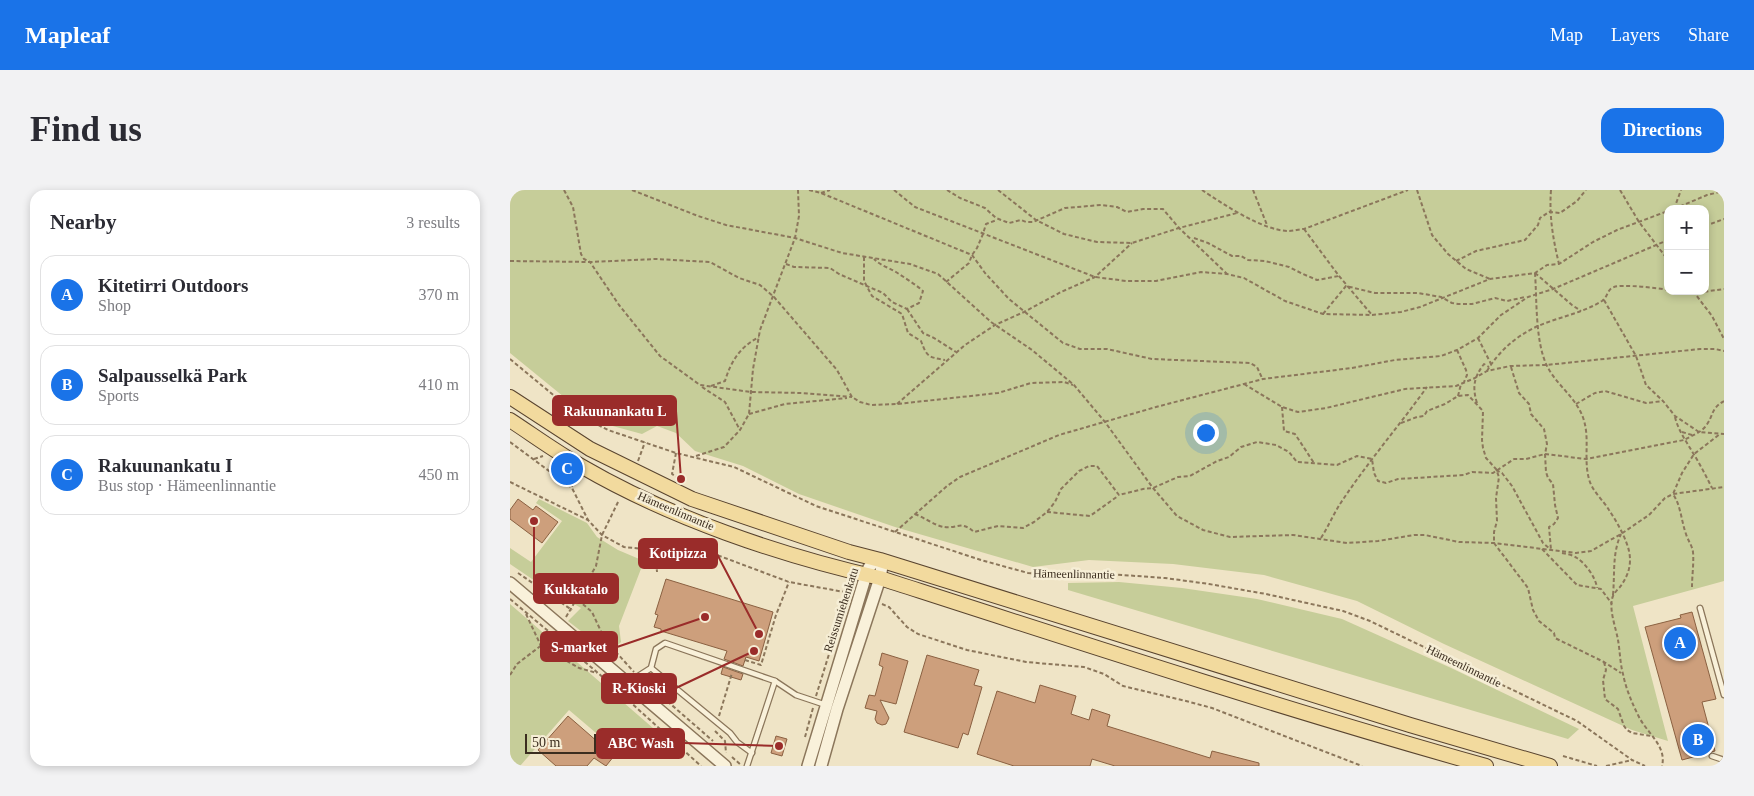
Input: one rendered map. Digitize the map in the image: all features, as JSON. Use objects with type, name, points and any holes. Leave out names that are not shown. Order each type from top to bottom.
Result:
[{"type":"main road","name":"Hämeenlinnantie","points":[[510,396],[590,449],[692,499],[849,552],[880,560],[1391,720],[1550,766]]},
{"type":"main road","name":"Hämeenlinnantie","points":[[513,424],[580,466],[630,492],[754,542],[880,578],[1159,668],[1406,744],[1486,766]]},
{"type":"street","name":"Reissumiehenkatu","points":[[808,766],[820,704],[854,594],[866,575],[869,566],[873,562],[880,560]]},
{"type":"street","points":[[821,766],[837,709],[880,578],[882,566],[880,560]]},
{"type":"street","points":[[510,583],[628,683],[724,760]]},
{"type":"lane","points":[[1700,608],[1724,695]]},
{"type":"lane","points":[[628,683],[651,668],[656,649],[665,643],[775,681],[796,695],[837,709]]},
{"type":"lane","points":[[651,668],[752,753]]},
{"type":"lane","points":[[747,766],[775,681]]},
{"type":"lane","points":[[1712,756],[1724,760]]},
{"type":"path","points":[[564,190],[573,207],[581,254],[584,259],[590,262],[619,305],[660,356],[725,402],[740,430]]},
{"type":"path","points":[[632,190],[726,225],[795,238],[842,253],[910,264],[938,274],[995,325],[1032,350],[1074,385],[1105,422],[1177,516],[1202,530],[1230,536],[1293,535],[1347,543],[1362,543],[1425,535],[1459,542],[1494,543],[1551,550],[1578,558],[1591,574],[1597,584],[1597,589]]},
{"type":"path","points":[[695,456],[724,447],[740,430],[749,414],[759,337],[795,238],[799,216],[798,190]]},
{"type":"path","points":[[809,190],[821,193],[972,255],[985,273],[1009,299],[1063,342],[1080,349],[1107,349],[1152,359],[1216,362],[1242,361],[1257,367],[1263,379]]},
{"type":"path","points":[[821,193],[830,190]]},
{"type":"path","points":[[897,190],[915,207],[1095,277],[1126,281],[1156,281],[1201,272],[1227,274],[1244,278],[1285,301],[1323,314],[1401,312],[1420,307],[1490,279],[1535,273],[1547,265],[1558,264],[1593,242],[1617,230],[1664,212]]},
{"type":"path","points":[[947,190],[960,198],[986,208],[999,219],[1009,223],[1021,220],[1033,222],[1065,208],[1101,204],[1117,207],[1127,212],[1143,209],[1163,209],[1227,274]]},
{"type":"path","points":[[998,190],[1036,220],[1064,234],[1098,242],[1132,243],[1237,213]]},
{"type":"path","points":[[1202,190],[1237,213],[1267,226],[1289,231],[1304,229],[1408,190]]},
{"type":"path","points":[[1253,190],[1267,226]]},
{"type":"path","points":[[1417,190],[1432,235],[1448,254],[1466,269],[1490,279]]},
{"type":"path","points":[[1551,190],[1549,212],[1558,264]]},
{"type":"path","points":[[1456,261],[1476,251],[1524,240],[1538,225],[1540,218],[1549,212],[1560,213],[1577,201],[1586,190]]},
{"type":"path","points":[[1620,190],[1638,222],[1664,255]]},
{"type":"path","points":[[1675,205],[1681,190]]},
{"type":"path","points":[[1707,195],[1711,190]]},
{"type":"path","points":[[1683,205],[1707,195],[1724,192]]},
{"type":"path","points":[[946,282],[969,263],[984,234],[986,224],[999,219]]},
{"type":"path","points":[[1709,225],[1724,220]]},
{"type":"path","points":[[1304,229],[1346,286],[1372,314]]},
{"type":"path","points":[[1191,238],[1208,243],[1232,256],[1241,256],[1248,260],[1265,261],[1289,267],[1317,280],[1339,276]]},
{"type":"path","points":[[1346,286],[1375,293],[1418,293],[1441,298],[1452,303],[1472,304],[1495,298],[1508,301],[1537,295],[1553,289],[1664,242]]},
{"type":"path","points":[[898,404],[956,352],[995,325],[1095,277],[1132,243]]},
{"type":"path","points":[[864,256],[864,281],[872,296],[902,314],[908,333],[921,340],[926,354],[934,359],[946,361]]},
{"type":"path","points":[[873,258],[881,265],[915,284],[923,292],[919,303],[907,309]]},
{"type":"path","points":[[510,261],[590,262],[656,259],[710,262],[739,278],[760,285],[774,297],[836,370],[852,397],[860,402],[871,405],[898,404],[998,393],[1031,383],[1064,382],[1074,385]]},
{"type":"path","points":[[786,264],[794,267],[830,268],[839,274],[883,293],[892,302],[907,309],[923,333],[956,352]]},
{"type":"path","points":[[1535,273],[1581,311]]},
{"type":"path","points":[[1535,273],[1538,326],[1546,365],[1582,414],[1585,425],[1586,459],[1589,479],[1595,492],[1610,510],[1628,550],[1631,562],[1628,573],[1613,596]]},
{"type":"path","points":[[1323,314],[1346,286]]},
{"type":"path","points":[[1487,371],[1498,354],[1517,338],[1538,326],[1581,311],[1604,300],[1609,290],[1614,287],[1664,290]]},
{"type":"path","points":[[1709,290],[1724,289]]},
{"type":"path","points":[[1696,295],[1712,316],[1724,339]]},
{"type":"path","points":[[894,532],[947,486],[960,478],[1059,435],[1263,379],[1352,368],[1394,360],[1441,356],[1457,350],[1478,338],[1501,315],[1528,297]]},
{"type":"path","points":[[1604,300],[1636,356],[1646,385],[1675,416],[1699,432],[1724,434]]},
{"type":"path","points":[[709,386],[725,380],[731,362],[743,348],[759,337]]},
{"type":"path","points":[[1478,338],[1490,365]]},
{"type":"path","points":[[1244,384],[1282,406],[1298,412],[1326,408],[1405,389],[1456,386],[1487,371],[1510,366],[1546,365],[1700,348],[1724,351]]},
{"type":"path","points":[[1457,350],[1467,375],[1458,396]]},
{"type":"path","name":"Hämeenlinnantie","points":[[510,359],[575,412],[608,430],[676,453],[695,456],[734,467],[816,506],[981,560],[1028,573],[1049,576],[1108,574],[1165,578],[1266,594],[1344,611],[1370,621],[1577,721],[1632,760],[1645,766]]},
{"type":"path","points":[[1490,365],[1484,364],[1475,378],[1475,396],[1477,403],[1483,411],[1483,448],[1486,458],[1499,476],[1494,543],[1528,588],[1533,610],[1539,622],[1554,633],[1556,638],[1622,673]]},
{"type":"path","points":[[1510,366],[1519,393],[1529,404],[1531,414],[1544,429],[1547,444],[1545,454],[1548,478],[1553,484],[1558,518],[1549,527],[1551,550]]},
{"type":"path","points":[[700,385],[751,392],[802,393],[852,397]]},
{"type":"path","points":[[1321,538],[1339,506],[1427,387]]},
{"type":"path","points":[[1576,404],[1595,393],[1605,391],[1646,403],[1663,401]]},
{"type":"path","points":[[1401,423],[1424,416],[1427,411],[1445,404],[1458,396],[1468,395],[1472,401],[1477,403]]},
{"type":"path","points":[[749,414],[785,404],[852,397]]},
{"type":"path","points":[[1372,459],[1374,473],[1378,481],[1386,483],[1398,479],[1464,475],[1472,472],[1493,473],[1514,459],[1526,459],[1545,454],[1586,459],[1684,440],[1699,432],[1705,426],[1715,406],[1724,401]]},
{"type":"path","points":[[1282,406],[1284,431],[1295,434],[1314,464]]},
{"type":"path","points":[[1675,416],[1684,440],[1694,454],[1712,488]]},
{"type":"path","points":[[1681,431],[1694,435]]},
{"type":"path","points":[[1673,494],[1682,473],[1694,454],[1720,434]]},
{"type":"path","points":[[510,442],[572,488],[588,520],[602,535],[624,547],[656,550],[701,549],[789,582],[854,594],[820,704],[805,739]]},
{"type":"path","points":[[636,464],[645,442]]},
{"type":"path","points":[[1047,512],[1090,516],[1119,495],[1154,488],[1178,477],[1190,476],[1217,461],[1229,457],[1241,447],[1257,442],[1276,445],[1289,452],[1298,462],[1337,465],[1357,456],[1372,459]]},
{"type":"path","points":[[676,453],[672,474],[688,483]]},
{"type":"path","points":[[915,514],[943,527],[959,524],[969,527],[974,532],[998,526],[1022,528],[1047,512],[1055,502],[1061,489],[1079,472],[1089,466],[1097,466],[1119,495]]},
{"type":"path","points":[[1496,470],[1502,473],[1512,486],[1543,543],[1551,550]]},
{"type":"path","points":[[510,482],[588,520]]},
{"type":"path","points":[[1555,551],[1576,553],[1591,551],[1649,515],[1665,498],[1673,494],[1724,488]]},
{"type":"path","points":[[1673,494],[1679,503],[1686,536],[1692,545],[1692,587]]},
{"type":"path","points":[[566,617],[578,600],[596,566],[602,535],[620,498]]},
{"type":"path","points":[[1621,534],[1614,555],[1612,604],[1622,673],[1640,718],[1663,753],[1662,766]]},
{"type":"path","points":[[1542,549],[1577,585],[1601,590],[1612,604]]},
{"type":"path","points":[[656,550],[657,572]]},
{"type":"path","points":[[518,573],[572,610]]},
{"type":"path","points":[[745,660],[760,665],[789,582]]},
{"type":"path","points":[[510,599],[598,673],[701,766]]},
{"type":"path","points":[[873,599],[889,607],[907,627],[926,636],[967,650],[1026,662],[1084,666],[1104,674],[1123,686],[1212,708],[1362,766]]},
{"type":"path","points":[[578,600],[592,612],[605,640],[638,676],[716,744]]},
{"type":"path","points":[[525,612],[541,646],[579,668],[598,673]]},
{"type":"path","points":[[510,675],[517,664],[543,644]]},
{"type":"path","points":[[1604,662],[1606,670],[1603,680],[1605,698],[1618,709],[1627,730],[1632,733],[1652,736]]},
{"type":"path","points":[[724,760],[725,741],[715,732],[716,723],[735,666]]},
{"type":"path","points":[[721,748],[724,760]]},
{"type":"path","points":[[1563,756],[1597,766]]},
{"type":"path","points":[[724,760],[742,766]]},
{"type":"path","points":[[1606,766],[1632,760]]},
{"type":"green space","points":[[510,190],[1724,190],[1724,581],[1633,606],[1668,741],[1632,730],[1444,644],[1357,601],[1264,575],[1173,564],[1089,560],[1033,567],[895,527],[799,494],[743,466],[695,451],[676,433],[657,426],[642,434],[609,425],[575,406],[510,353]]},
{"type":"green space","points":[[539,499],[587,523],[597,537],[618,550],[644,561],[619,626],[621,642],[609,653],[568,621],[581,608],[510,564],[510,548],[531,562],[562,521],[536,503]]},
{"type":"green space","points":[[1119,582],[1182,588],[1257,599],[1342,619],[1449,667],[1579,729],[1568,739],[1068,590],[1068,583]]},
{"type":"green space","points":[[510,604],[661,735],[650,746],[609,744],[569,710],[520,766],[510,766]]},
{"type":"building","points":[[518,499],[533,510],[536,506],[558,522],[542,543],[510,519],[510,510]]},
{"type":"building","points":[[666,579],[773,612],[759,661],[746,657],[743,666],[724,659],[727,651],[661,631],[661,629],[654,627],[658,615],[655,614]]},
{"type":"building","points":[[1692,612],[1716,699],[1702,702],[1715,751],[1682,760],[1645,627],[1681,618],[1680,615]]},
{"type":"building","points":[[882,653],[908,661],[896,704],[880,700],[889,718],[886,724],[882,725],[877,723],[875,719],[877,711],[865,708],[869,695],[875,696],[883,667],[879,665]]},
{"type":"building","points":[[927,655],[979,670],[974,685],[982,687],[968,735],[963,733],[958,748],[904,732]]},
{"type":"building","points":[[723,667],[743,674],[741,680],[721,674]]},
{"type":"building","points":[[1040,685],[1076,696],[1071,714],[1089,720],[1092,709],[1110,715],[1107,726],[1210,758],[1212,751],[1259,763],[1259,766],[1115,766],[1092,759],[1090,766],[1014,766],[977,754],[997,691],[1035,703]]},
{"type":"building","points":[[568,716],[614,756],[606,766],[594,758],[587,766],[556,766],[538,750]]},
{"type":"building","points":[[776,736],[787,739],[782,756],[771,753]]},
{"type":"place","name":"Rakuunankatu I","points":[[567,469]]},
{"type":"place","name":"Rakuunankatu L","points":[[681,479]]},
{"type":"place","name":"Kukkatalo","points":[[534,521]]},
{"type":"place","name":"S-market","points":[[705,617]]},
{"type":"place","name":"Kotipizza","points":[[759,634]]},
{"type":"place","name":"Kitetirri Outdoors","points":[[1680,643]]},
{"type":"place","name":"R-Kioski","points":[[754,651]]},
{"type":"place","name":"Salpausselkä Park","points":[[1698,740]]},
{"type":"place","name":"ABC Wash","points":[[779,746]]}]
